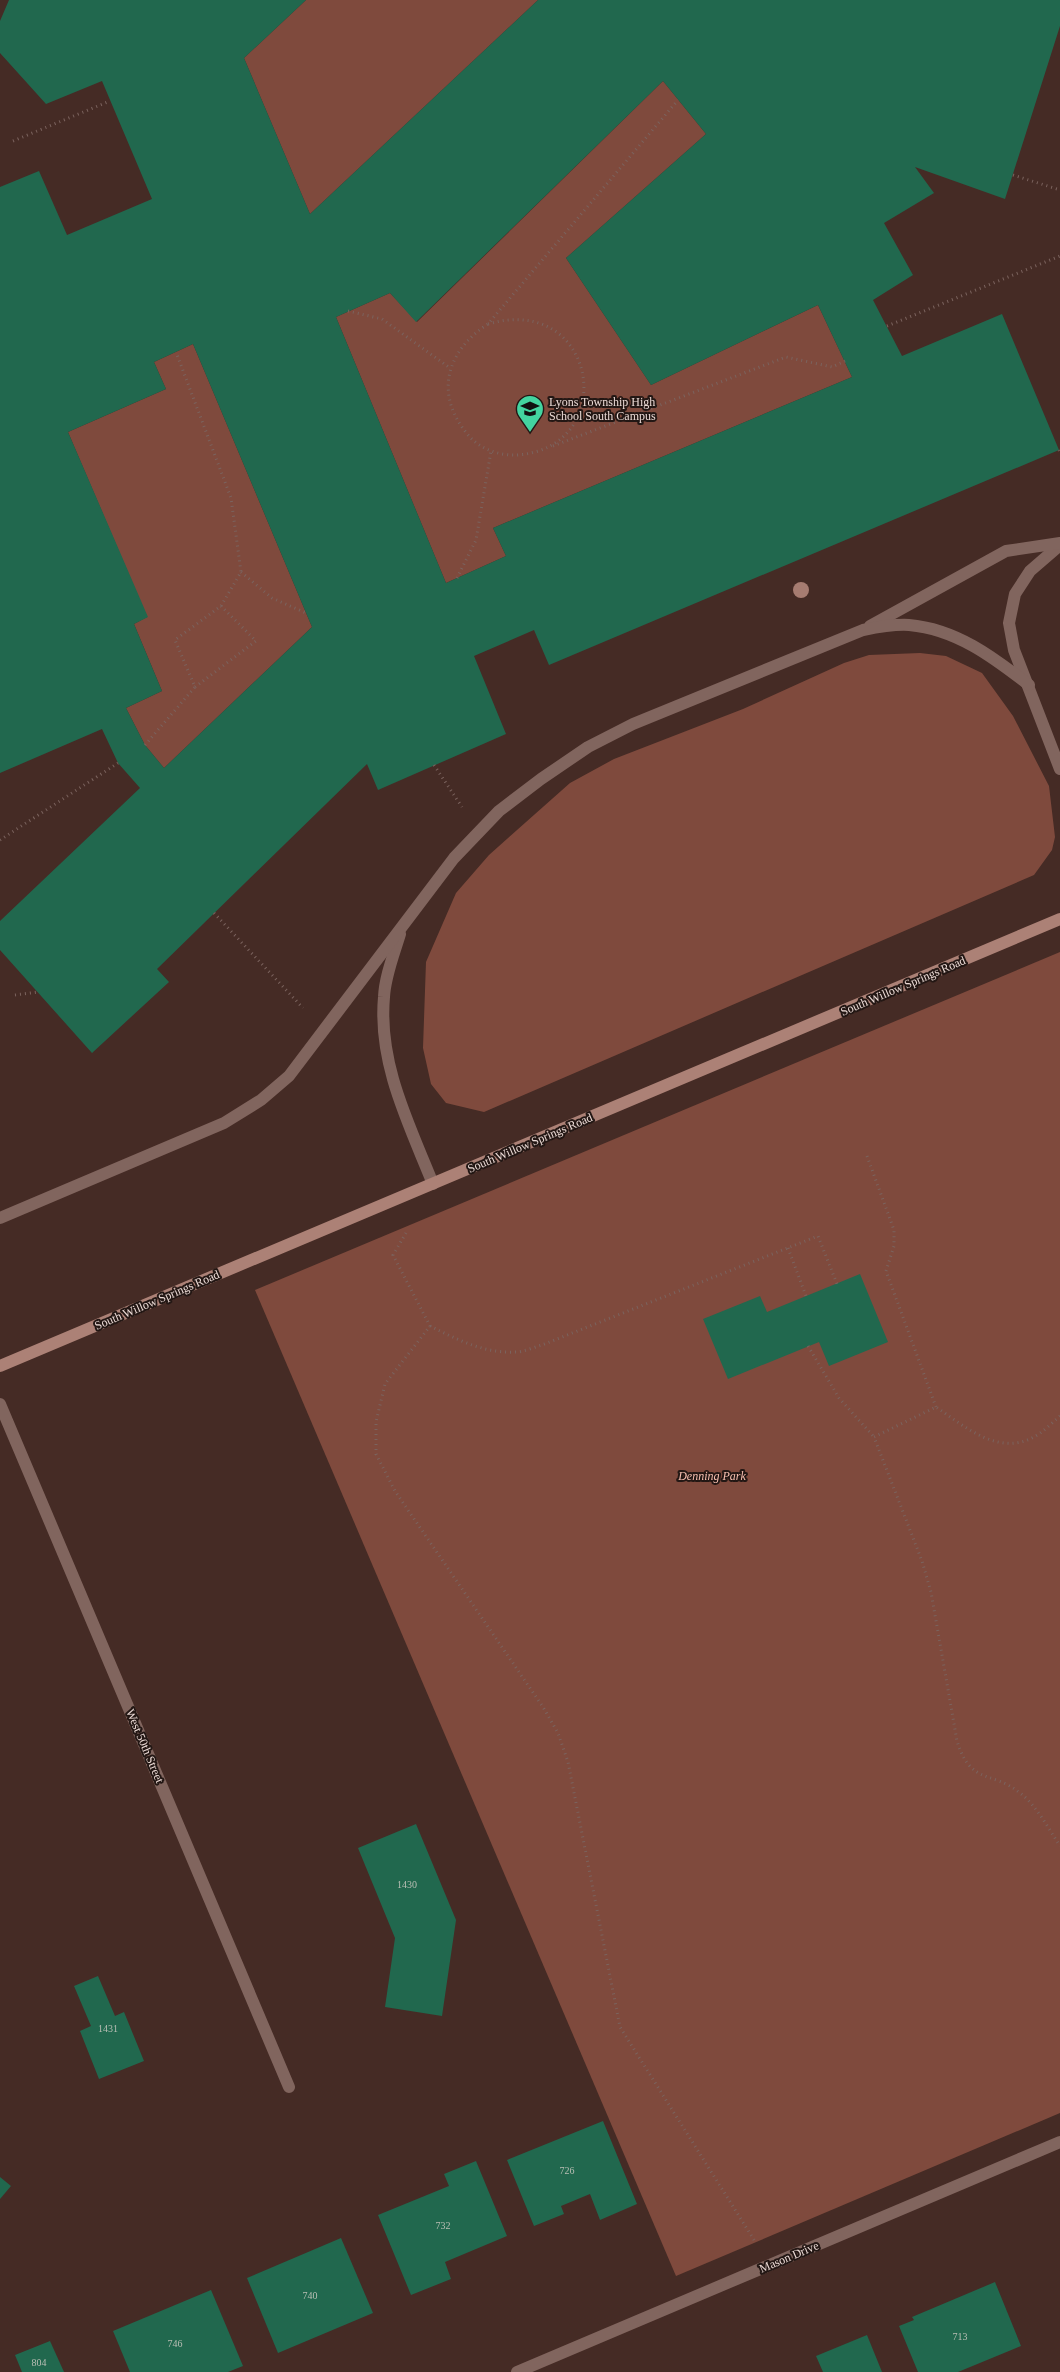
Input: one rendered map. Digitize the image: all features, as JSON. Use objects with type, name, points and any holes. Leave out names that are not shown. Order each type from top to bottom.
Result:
[{"type":"street","points":[[0,1218],[224,1123],[261,1100],[289,1076],[454,858],[499,811],[540,779],[588,747],[633,724],[863,630],[1006,551],[1060,544]]},
{"type":"street","points":[[1060,544],[1030,571],[1015,594],[1009,623],[1014,650],[1060,769]]},
{"type":"street","points":[[863,630],[909,625],[936,630],[962,640],[990,655],[1029,685]]},
{"type":"street","name":"South Willow Springs Road","points":[[0,1366],[1060,919]]},
{"type":"street","points":[[402,927],[384,995],[382,1032],[392,1081],[432,1184]]},
{"type":"street","name":"West 50th Street","points":[[0,1404],[289,2087]]},
{"type":"street","name":"Mason Drive","points":[[517,2372],[1060,2142]]},
{"type":"path","points":[[488,324],[678,100]]},
{"type":"path","points":[[13,141],[110,101]]},
{"type":"path","points":[[1013,175],[1060,190]]},
{"type":"path","points":[[887,326],[1060,256]]},
{"type":"path","points":[[348,311],[382,319],[450,368]]},
{"type":"path","points":[[550,447],[566,434],[578,418],[584,392],[584,378],[578,358],[569,343],[556,331],[540,322],[523,319],[505,319],[488,324],[471,335],[458,350],[450,368],[448,388],[451,408],[460,426],[473,441],[491,451],[511,455],[531,454],[550,447],[786,357],[832,367],[845,361]]},
{"type":"path","points":[[176,352],[231,498],[240,572],[221,606],[175,640],[194,687]]},
{"type":"path","points":[[457,578],[476,540],[491,451]]},
{"type":"path","points":[[240,572],[272,598],[306,613]]},
{"type":"path","points":[[144,744],[194,687],[256,641],[221,606]]},
{"type":"path","points":[[0,840],[118,763]]},
{"type":"path","points":[[434,765],[462,807]]},
{"type":"path","points":[[214,914],[303,1008]]},
{"type":"path","points":[[15,995],[38,992]]},
{"type":"path","points":[[867,1156],[894,1230],[894,1246],[886,1271],[936,1407],[984,1438],[1009,1444],[1038,1435],[1060,1416]]},
{"type":"path","points":[[406,1233],[393,1255],[430,1326],[460,1341],[493,1350],[516,1352],[542,1345],[818,1236],[837,1284]]},
{"type":"path","points":[[788,1248],[806,1296]]},
{"type":"path","points":[[430,1326],[385,1384],[376,1422],[376,1454],[394,1491],[543,1708],[558,1733],[568,1762],[620,2027],[770,2265]]},
{"type":"path","points":[[808,1346],[839,1398],[874,1437],[922,1561],[931,1592],[957,1741],[962,1759],[978,1773],[1018,1791],[1031,1803],[1060,1846]]},
{"type":"path","points":[[874,1437],[936,1407]]},
{"type":"green space","points":[[306,0],[538,0],[310,214],[244,58]]},
{"type":"green space","points":[[663,81],[706,134],[566,258],[651,385],[818,305],[852,377],[493,528],[506,556],[446,583],[336,317],[390,293],[417,322]]},
{"type":"green space","points":[[193,344],[312,627],[164,768],[145,745],[126,708],[162,691],[134,624],[147,617],[68,432],[166,389],[154,362]]},
{"type":"green space","points":[[920,653],[946,656],[982,673],[1013,716],[1049,786],[1055,837],[1052,850],[1034,875],[484,1112],[446,1103],[431,1084],[423,1048],[426,962],[456,893],[489,855],[570,783],[614,759],[743,709],[844,663],[869,655]]},
{"type":"green space","name":"Denning Park","points":[[1060,952],[1060,2113],[676,2276],[255,1290]]},
{"type":"building","name":"Lyons Township High School South Campus","points":[[9,0],[306,0],[244,58],[310,214],[538,0],[1060,0],[1060,26],[1005,199],[915,167],[934,193],[884,223],[913,275],[873,300],[902,356],[1002,314],[1059,450],[549,665],[534,630],[474,656],[506,734],[378,790],[367,764],[157,969],[169,982],[92,1053],[0,950],[0,921],[140,788],[118,763],[102,729],[0,773],[0,187],[39,171],[67,235],[152,199],[102,81],[46,104],[0,53],[0,21]],"holes":[[[663,81],[706,134],[566,258],[651,385],[818,305],[852,377],[493,528],[506,556],[446,583],[336,317],[390,293],[416,322]],[[193,344],[312,627],[164,768],[145,745],[126,708],[162,691],[134,624],[148,617],[68,432],[166,389],[154,362]]]},
{"type":"building","points":[[860,1274],[888,1342],[829,1366],[819,1342],[728,1379],[703,1319],[760,1296],[767,1312]]},
{"type":"building","points":[[416,1824],[456,1920],[442,2016],[385,2007],[395,1938],[358,1848]]},
{"type":"building","points":[[98,1976],[115,2016],[124,2012],[144,2061],[99,2079],[80,2031],[91,2026],[74,1986]]},
{"type":"building","points":[[603,2121],[637,2204],[600,2220],[590,2194],[561,2206],[564,2214],[534,2226],[507,2160]]},
{"type":"building","points":[[476,2161],[507,2236],[445,2262],[451,2279],[411,2295],[378,2215],[449,2186],[444,2174]]},
{"type":"building","points":[[0,2177],[11,2186],[0,2199]]},
{"type":"building","points":[[341,2238],[373,2313],[278,2353],[247,2278]]},
{"type":"building","points":[[995,2282],[1021,2346],[958,2372],[918,2372],[899,2326],[914,2320],[912,2317]]},
{"type":"building","points":[[211,2290],[243,2366],[228,2372],[130,2372],[113,2331]]},
{"type":"building","points":[[867,2335],[882,2372],[823,2372],[816,2356]]},
{"type":"building","points":[[50,2341],[64,2372],[22,2372],[15,2355]]},
{"type":"place","name":"Lyons Township High School South Campus","points":[[530,433]]}]
